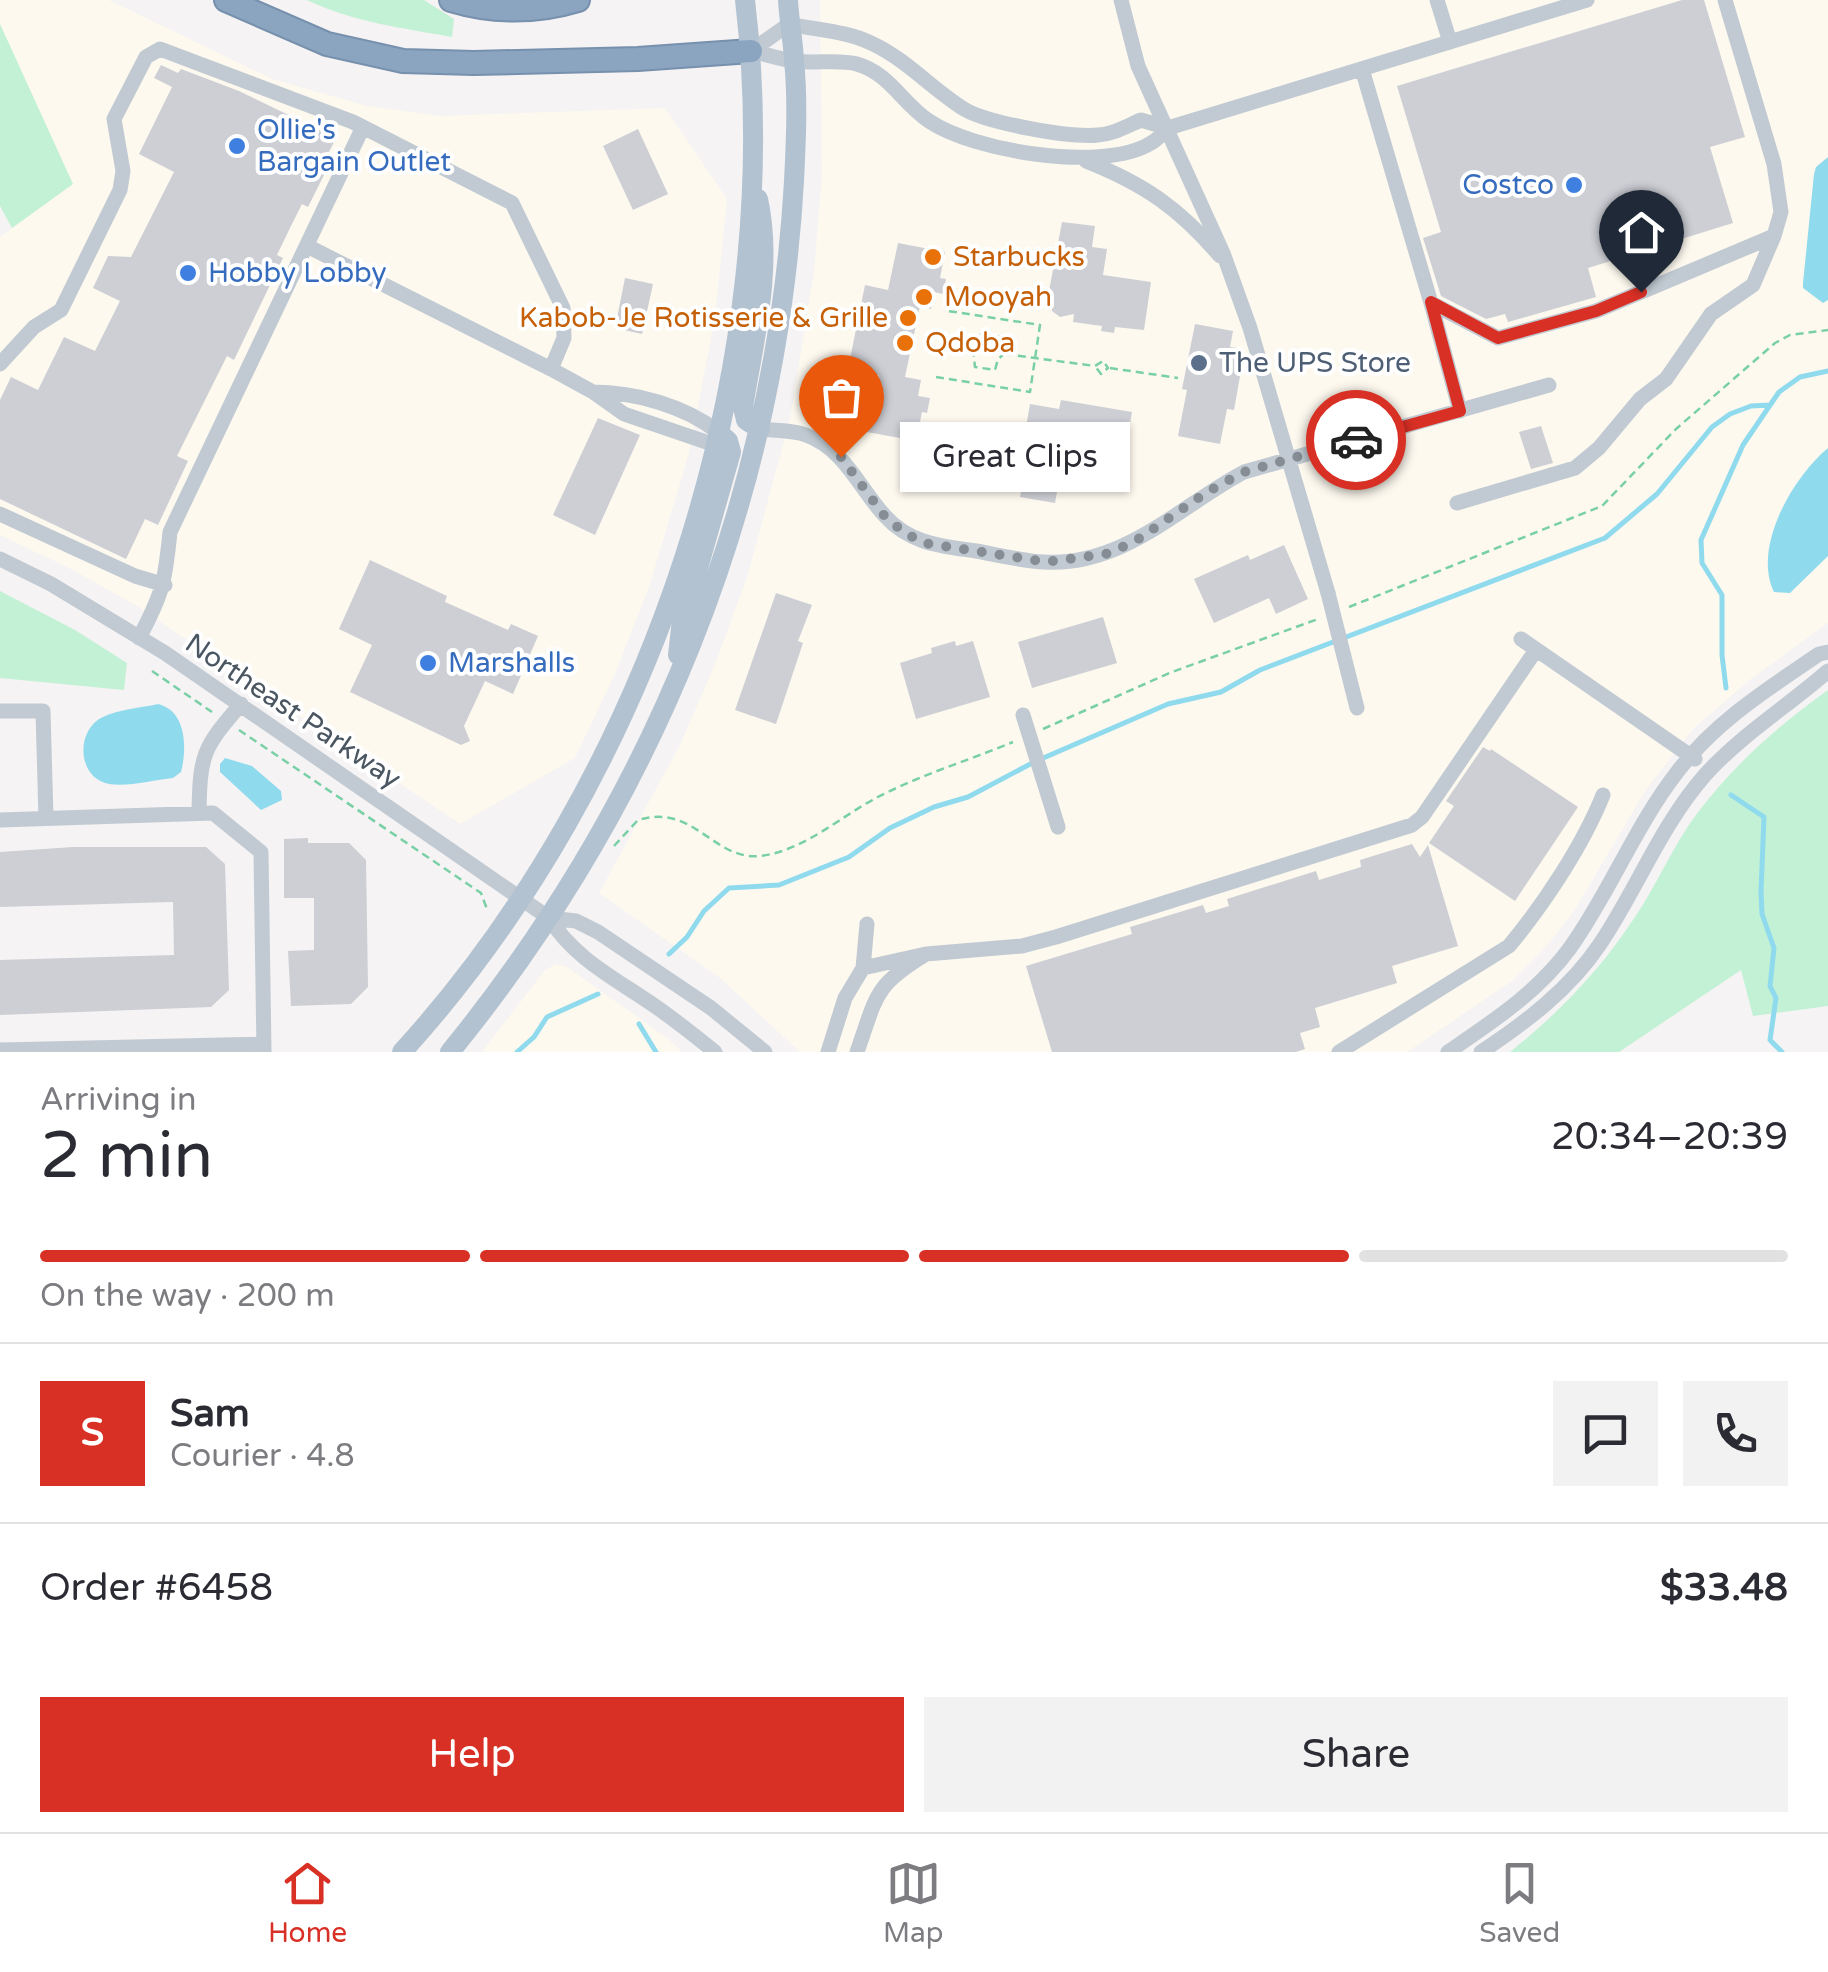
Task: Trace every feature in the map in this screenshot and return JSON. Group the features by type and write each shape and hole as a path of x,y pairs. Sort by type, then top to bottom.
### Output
{"highway":[{"path":"226,0 327,44 404,60 474,63 638,59 752,50"},
{"path":"451,0 473,7 523,10 551,8 578,0"}],"main road":[{"path":"402,1052 521,898 570,818 614,736 686,550 716,438 737,333 753,178 752,50 746,0"},
{"path":"450,1052 516,968 616,808 697,628 747,485 778,340 788,254 794,179 794,61 788,0"},
{"path":"753,178 764,226 761,294 743,407 746,420 760,429"},
{"path":"676,676 681,628 731,452 728,440 716,438"}],"street":[{"path":"1121,0 1138,66 1228,264 1328,593 1357,708"},
{"path":"1438,0 1450,42"},
{"path":"752,50 794,61 856,64 879,74 925,119 970,141 1078,158 1134,150 1151,144 1168,128 1587,0"},
{"path":"1457,503 1575,468 1599,448 1640,399 1666,379 1711,314 1753,285 1782,212 1774,164 1726,0"},
{"path":"752,50 789,24 867,40 895,55 947,97 981,118 1079,135 1100,136 1141,120 1168,128"},
{"path":"0,364 34,327 61,310 120,190 123,171 114,119 151,52 160,49 363,127 512,203 564,308 564,338 551,369"},
{"path":"1362,68 1460,411"},
{"path":"139,638 165,584 170,532 363,127"},
{"path":"1078,158 1152,192 1197,229 1228,264"},
{"path":"1431,302 1498,338 1596,311 1774,236"},
{"path":"307,246 593,392 622,392 700,418 716,438"},
{"path":"760,429 804,434 822,443 841,457 886,518 923,543 1046,562 1106,554 1134,542 1244,472 1549,385"},
{"path":"0,514 135,576 165,584"},
{"name":"Northeast Parkway","path":"0,559 51,584 241,704 549,918 564,942 582,957 715,1052"},
{"path":"1521,639 1711,770"},
{"path":"863,968 926,954 1022,946 1412,825 1422,818 1536,650"},
{"path":"1448,1052 1503,1014 1547,975 1570,948 1636,832 1690,756 1746,704 1819,654 1828,652"},
{"path":"1481,1052 1544,1006 1599,946 1682,804 1711,770 1828,671"},
{"path":"199,812 200,764 214,736 241,704"},
{"path":"0,711 43,711 46,818"},
{"path":"1023,715 1058,828"},
{"path":"1339,1052 1509,946 1584,833 1603,795"},
{"path":"0,820 199,812 212,814 261,852 264,1048 0,1050"},
{"name":"Northeast Parkway","path":"549,918 576,921 598,932 711,1008 765,1052"},
{"path":"828,1052 845,998 863,968 867,924"},
{"path":"857,1052 879,991 897,972 926,954"},
{"path":"816,1052 836,1026"}],"path":[{"path":"936,377 1030,392 1040,325 948,311"},
{"path":"1348,608 1602,506 1676,428 1774,343 1790,335 1828,330"},
{"path":"1004,354 1000,348 1002,337 981,334 974,349 975,367 995,370 1004,354 1095,366 1103,360 1108,368"},
{"path":"947,345 974,349"},
{"path":"1095,366 1101,374 1108,368 1178,378"},
{"path":"1029,735 1172,672 1317,619"},
{"path":"152,671 209,710"},
{"path":"238,730 481,894 488,913"},
{"path":"608,849 638,820 670,816 704,832 734,853 764,856 829,828 902,786 1012,742"}],"shaded area":[{"path":"0,0 109,0 272,79 367,106 440,116 665,108 727,199 715,317 689,453 649,587 615,674 575,758 460,824 137,606 0,535 0,237 73,184 0,24"},
{"path":"820,0 1828,0 1828,623 1752,678 1694,728 1647,788 1574,911 1545,948 1512,981 1407,1052 800,1052 720,978 599,893 679,747 716,662 748,574 790,419 814,272 822,174"},
{"path":"556,964 567,967 682,1052 482,1052 545,970"}],"green space":[{"path":"307,0 424,0 454,19 452,37 360,19"},
{"path":"0,24 73,184 12,228 0,206"},
{"path":"0,591 75,630 127,663 124,690 0,678"},
{"path":"1828,690 1828,1006 1753,1016 1741,970 1619,1052 1510,1052 1562,1006 1608,955 1713,793 1759,746"}],"water":[{"path":"1828,157 1828,300 1823,303 1803,288 1803,283 1814,174"},
{"path":"1828,448 1828,556 1790,593 1774,592 1768,555 1772,534 1790,494"},
{"path":"158,704 175,714 180,723 184,742 181,772 173,778 133,784 98,780 86,764 84,753 84,742 94,723 116,712"},
{"path":"225,758 252,766 281,791 282,800 261,810 220,772"}],"building":[{"name":"Costco","path":"1682,0 1704,0 1745,137 1710,147 1733,223 1588,268 1596,297 1508,322 1505,314 1486,319 1441,296 1423,238 1441,232 1397,86"},
{"path":"161,65 239,91 336,138 324,162 329,165 308,207 302,204 290,228 277,255 283,258 234,360 227,356 177,456 188,461 158,525 145,519 126,559 0,499 0,400 11,377 38,390 64,337 95,351 120,301 93,288 108,256 131,257 174,172 139,154 172,87 154,78"},
{"path":"638,129 668,194 633,210 603,146"},
{"path":"1062,222 1095,226 1092,247 1107,249 1103,275 1151,282 1144,330 1115,327 1114,333 1101,331 1102,326 1073,322 1074,314 1060,317 1052,311 1049,291"},
{"path":"898,243 945,252 940,278 946,279 943,294 934,292 931,309 920,306 905,377 921,380 918,396 930,398 927,413 922,412 916,441 867,432 879,375 848,369 865,285 888,290"},
{"path":"625,278 653,284 642,334 615,328"},
{"path":"1195,324 1233,331 1230,347 1237,348 1234,363 1242,365 1234,410 1227,409 1220,444 1178,436 1187,390 1182,389"},
{"path":"1061,400 1132,412 1123,464 1077,456 1073,483 1059,481 1055,503 1020,497 1025,469 1019,468 1030,404 1059,409"},
{"path":"598,418 640,435 595,535 553,515"},
{"path":"1541,426 1553,463 1531,469 1519,432"},
{"path":"1284,545 1308,599 1276,614 1269,598 1214,623 1194,579 1248,555 1250,560"},
{"name":"Marshalls","path":"370,560 447,596 445,602 508,630 511,624 538,636 513,694 485,681 464,726 470,741 461,745 350,692 372,645 339,629"},
{"path":"776,593 812,605 776,724 735,710"},
{"path":"1103,617 1117,663 1032,688 1018,642"},
{"path":"955,641 956,646 973,641 990,697 916,719 900,663"},
{"path":"1483,747 1578,807 1515,901 1429,843 1454,806 1446,801"},
{"path":"308,838 308,843 349,843 366,860 368,987 351,1004 291,1006 288,951 314,950 314,898 284,898 284,839"},
{"path":"1412,844 1420,857 1428,845 1458,946 1392,966 1397,983 1315,1008 1320,1027 1300,1033 1305,1049 1052,1052 1026,966 1132,934 1130,927 1203,905 1206,913 1229,906 1227,899 1316,871 1319,880 1361,867 1360,860"},
{"path":"73,847 206,847 225,864 229,990 211,1007 0,1015 0,960 174,955 173,902 0,907 0,852"}],"waterway":[{"path":"1726,688 1722,595 1702,563 1701,540 1743,445 1779,392 1800,377 1828,371"},
{"path":"669,954 687,937 704,911 729,888 779,885 849,857 890,828 934,807 968,797 1034,762 1168,704 1221,692 1260,670 1605,538 1657,494 1712,427 1751,406 1770,405"},
{"path":"1731,795 1764,817 1762,914 1774,948 1770,986 1776,998 1770,1040 1782,1052"},
{"path":"517,1052 534,1037 547,1017 598,994"},
{"path":"639,1024 656,1052"}],"way so far":[{"path":"841,457 886,518 923,543 1046,562 1106,554 1134,542 1244,472 1356,440"}],"place":[{"name":"Ollie's Bargain Outlet","path":"237,146"},
{"name":"Costco","path":"1574,185"},
{"name":"Starbucks","path":"933,257"},
{"name":"Hobby Lobby","path":"188,273"},
{"name":"Mooyah","path":"924,297"},
{"name":"Kabob-Je Rotisserie & Grille","path":"908,318"},
{"name":"Qdoba","path":"905,343"},
{"name":"The UPS Store","path":"1199,363"},
{"name":"Great Clips","path":"841,457"},
{"name":"Marshalls","path":"428,663"}],"route":[{"path":"1356,440 1460,411 1431,302 1498,338 1596,311 1641,292"}]}
